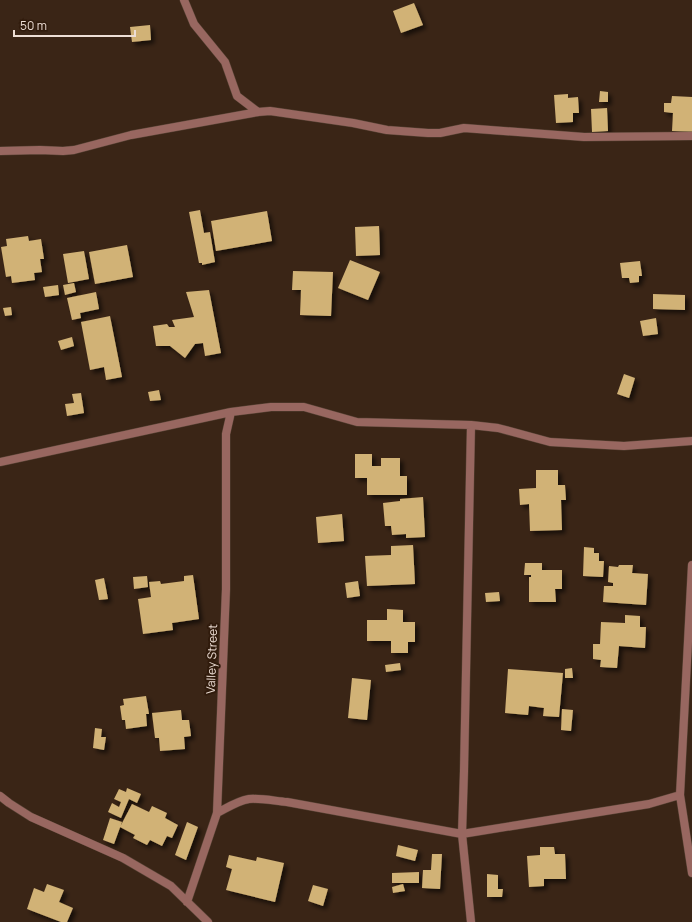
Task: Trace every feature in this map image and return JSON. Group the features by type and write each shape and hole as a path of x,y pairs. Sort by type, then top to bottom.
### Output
{"street":[{"path":"184,0 194,24 226,62 237,96 258,112"},
{"path":"0,151 74,150 131,135 258,112 282,112 387,130 434,134 464,128 541,132 584,137 692,136"},
{"path":"0,462 231,412 271,407 304,407 357,422 471,425 498,428 550,442 624,446 692,441"},
{"name":"Valley Street","path":"187,902 217,813 226,588 226,434 231,412"},
{"path":"471,425 462,834 471,922"},
{"path":"692,565 680,796 692,873"},
{"path":"0,796 31,817 123,858 171,886 208,922"},
{"path":"217,813 234,804 249,799 266,800 288,802 462,834 649,804 680,796"}],"building":[{"path":"414,3 423,25 401,33 393,11"},
{"path":"150,25 151,40 132,42 130,27"},
{"path":"600,91 608,92 608,102 599,102"},
{"path":"568,94 568,98 578,97 579,113 573,113 573,122 556,123 554,95"},
{"path":"672,96 692,97 692,132 672,131 673,113 664,112 664,103 671,103"},
{"path":"607,108 608,131 592,132 591,109"},
{"path":"200,210 204,233 210,232 215,262 202,265 202,263 199,263 189,212"},
{"path":"267,211 272,241 216,251 211,221"},
{"path":"379,226 380,255 356,256 355,227"},
{"path":"28,236 29,241 41,239 44,259 40,259 42,272 34,273 35,280 12,283 11,276 6,277 1,247 7,246 6,239"},
{"path":"127,245 133,277 95,284 89,252"},
{"path":"84,251 89,279 68,283 63,254"},
{"path":"350,260 380,272 368,300 338,288"},
{"path":"640,261 642,276 639,276 639,282 630,283 629,278 622,278 620,263"},
{"path":"293,271 333,272 331,316 300,315 301,290 292,290"},
{"path":"74,283 76,292 65,295 63,285"},
{"path":"58,285 59,295 45,297 43,287"},
{"path":"209,290 221,353 205,356 203,343 195,344 185,358 170,346 156,346 153,326 167,324 169,327 175,327 172,320 194,317 186,292"},
{"path":"96,292 99,309 80,313 81,318 72,320 67,298"},
{"path":"653,294 685,295 685,310 653,309"},
{"path":"11,307 12,315 5,316 3,308"},
{"path":"110,316 122,377 106,380 104,367 90,370 81,322"},
{"path":"656,318 658,334 643,336 640,321"},
{"path":"72,337 74,346 61,350 58,341"},
{"path":"624,374 635,378 629,398 617,394"},
{"path":"159,390 161,400 150,401 148,392"},
{"path":"81,393 84,413 67,416 65,404 74,403 72,394"},
{"path":"355,454 372,454 372,466 381,466 381,458 400,458 400,476 407,476 407,495 367,495 367,478 355,478"},
{"path":"536,470 558,470 558,485 565,485 566,500 561,500 562,530 530,531 529,504 520,505 519,489 536,488"},
{"path":"423,497 425,537 406,538 406,534 392,535 391,526 385,526 383,503 400,501 400,499"},
{"path":"342,514 344,541 318,543 316,517"},
{"path":"413,545 415,584 367,586 365,556 391,555 391,546"},
{"path":"584,547 594,548 594,553 599,553 599,561 604,561 603,577 583,576"},
{"path":"525,563 542,563 542,570 562,570 562,589 555,589 556,602 529,602 529,577 531,577 531,575 524,575"},
{"path":"619,565 633,565 632,573 648,574 646,605 603,602 604,586 613,586 613,583 608,582 609,566 618,567"},
{"path":"193,575 199,619 172,623 173,630 143,634 138,599 151,597 149,582 160,581 161,584 184,581 184,576"},
{"path":"147,576 148,587 134,589 133,577"},
{"path":"104,578 108,599 99,600 95,580"},
{"path":"358,581 360,596 347,598 345,583"},
{"path":"499,592 500,601 486,602 485,593"},
{"path":"387,609 403,610 403,622 415,622 415,642 408,642 408,653 391,653 391,641 367,641 367,620 387,620"},
{"path":"625,615 640,616 640,627 646,627 645,648 619,646 617,668 600,667 601,660 593,659 593,644 600,644 601,622 625,623"},
{"path":"400,663 401,670 386,672 385,665"},
{"path":"572,668 573,678 565,678 565,669"},
{"path":"508,669 563,673 559,717 543,716 544,708 529,706 528,715 505,713"},
{"path":"352,678 371,680 367,720 348,718"},
{"path":"146,696 149,714 146,714 147,726 126,729 125,720 122,720 120,706 124,705 123,699"},
{"path":"562,709 573,710 571,731 561,730"},
{"path":"181,710 182,720 189,720 191,736 184,737 185,749 160,751 159,738 155,738 152,713"},
{"path":"95,728 102,729 101,737 106,737 104,750 93,748"},
{"path":"127,788 141,794 137,803 129,799 121,818 108,812 112,803 119,807 121,802 114,799 119,789 126,792"},
{"path":"132,804 149,812 152,806 167,813 165,818 178,825 172,838 167,836 162,846 150,840 147,845 133,838 135,835 120,827"},
{"path":"110,818 122,822 114,844 103,840"},
{"path":"187,822 198,827 186,860 175,855"},
{"path":"398,845 418,850 415,861 396,856"},
{"path":"540,847 554,847 555,854 565,854 566,879 544,879 544,886 529,887 527,856 540,855"},
{"path":"432,854 442,854 440,889 422,888 423,870 431,870"},
{"path":"229,855 256,861 257,857 284,863 275,902 226,890 232,869 226,867"},
{"path":"419,872 419,883 392,883 392,873"},
{"path":"487,874 498,875 498,889 503,889 502,897 487,897"},
{"path":"47,884 64,890 59,902 73,908 67,922 61,922 27,909 34,888 44,892"},
{"path":"403,884 405,891 393,893 392,887"},
{"path":"313,885 328,889 323,906 308,901"}]}
